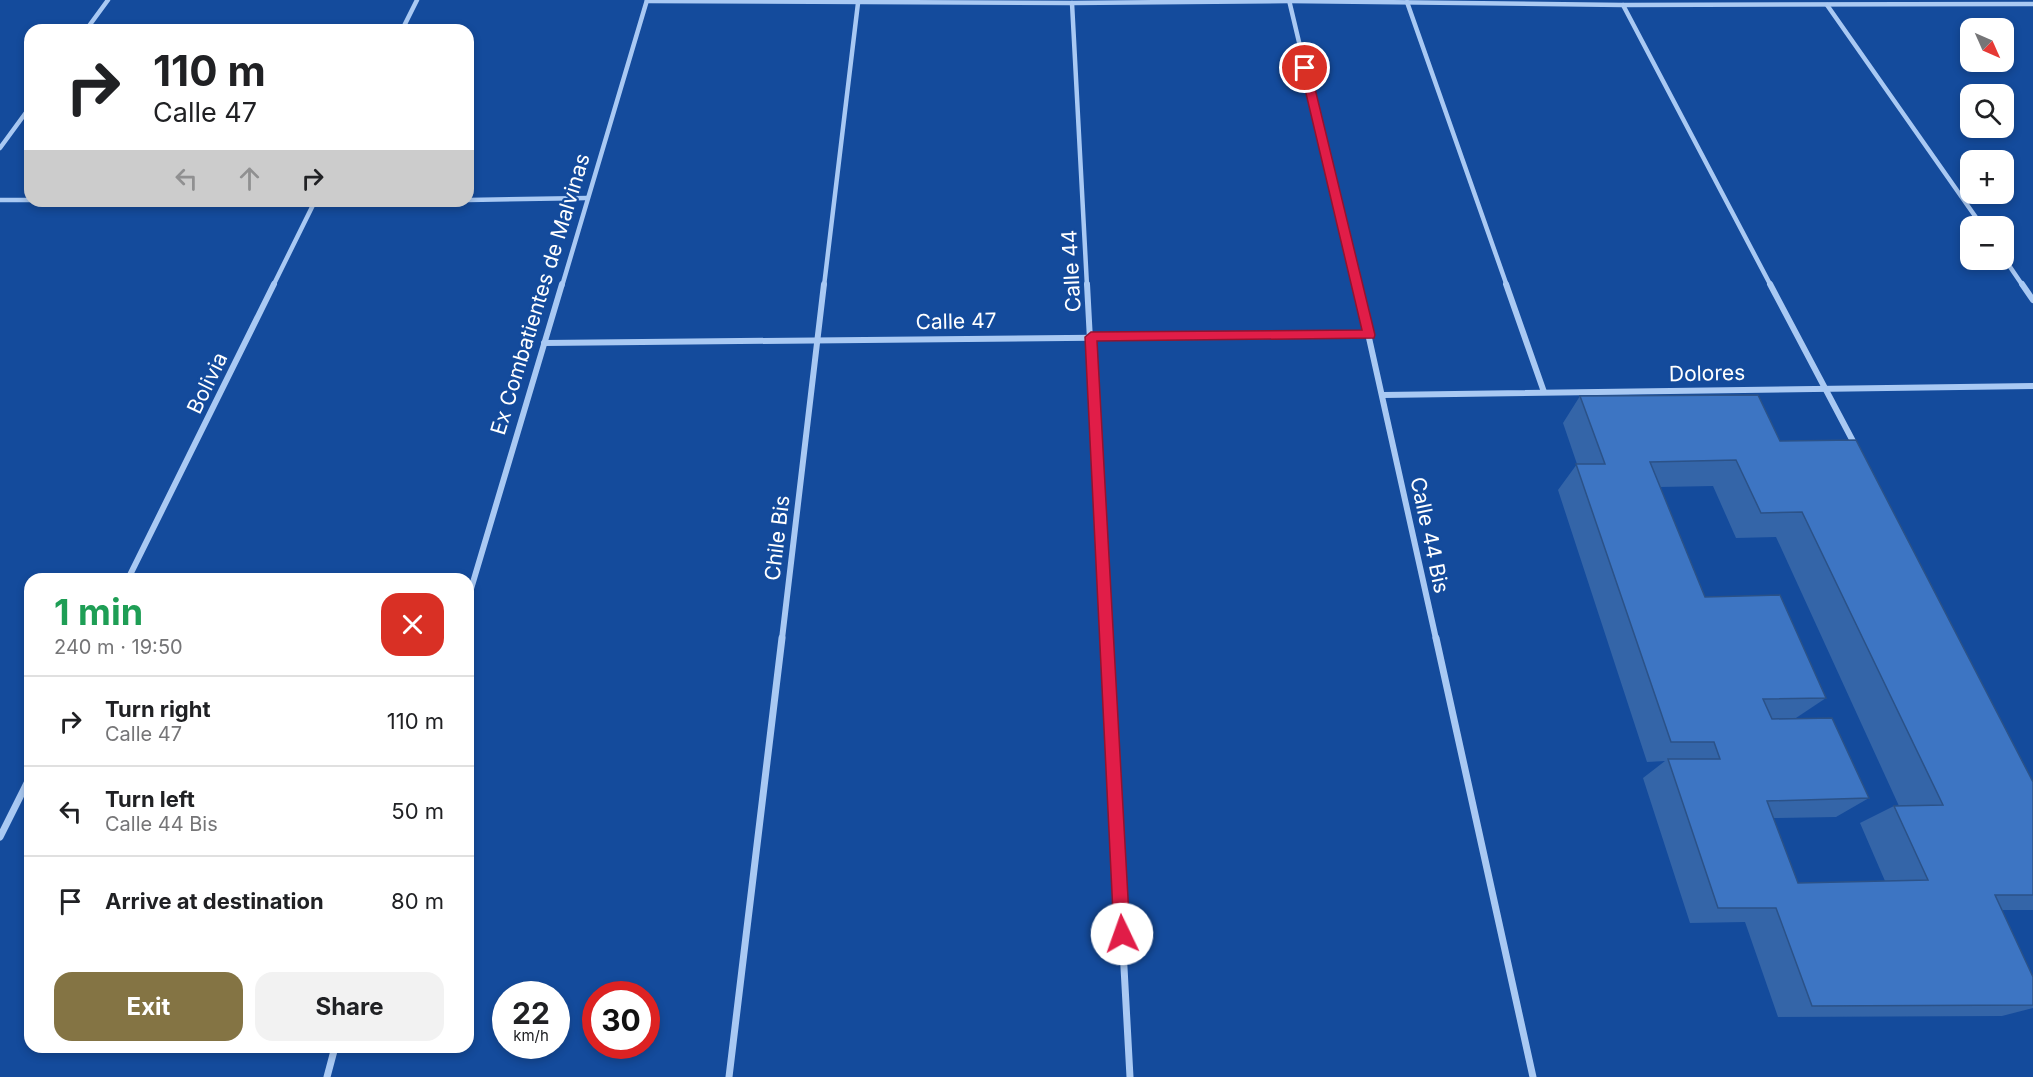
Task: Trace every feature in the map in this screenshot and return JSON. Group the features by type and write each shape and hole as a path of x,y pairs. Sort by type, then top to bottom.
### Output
{"street":[{"path":"90,24 108,0"},
{"path":"405,24 417,0"},
{"path":"647,0 858,3 1289,0 1623,5 2031,4 2033,9"},
{"name":"Ex Combatientes de Malvinas","path":"474,579 647,0"},
{"name":"Calle 44 Bis","path":"1289,0 1383,395 1533,1077"},
{"path":"1407,2 1544,392"},
{"name":"Chile Bis","path":"729,1077 858,3"},
{"name":"Calle 44","path":"1072,3 1130,1077"},
{"path":"1623,5 1857,450"},
{"path":"1827,5 1975,216"},
{"path":"0,148 24,115"},
{"path":"474,200 586,198"},
{"path":"0,200 24,201"},
{"name":"Bolivia","path":"131,573 313,207"},
{"path":"2012,270 2033,300"},
{"name":"Calle 47","path":"544,343 1369,335"},
{"name":"Dolores","path":"1383,395 2033,386"},
{"path":"0,837 24,789"},
{"path":"327,1077 333,1053"}],"building":[{"path":"1758,395 1780,441 1856,440 2033,782 2033,895 1995,895 2033,977 2033,1005 1812,1006 1776,908 1718,908 1668,759 1720,759 1714,742 1671,742 1576,464 1605,464 1580,396","holes":["1736,460 1761,513 1802,512 1943,805 1894,806 1928,880 1798,883 1767,801 1869,798 1832,718 1772,719 1763,699 1826,698 1780,595 1705,597 1650,462"]}],"route":[{"path":"1122,934 1091,337 1369,335 1305,68"}]}
